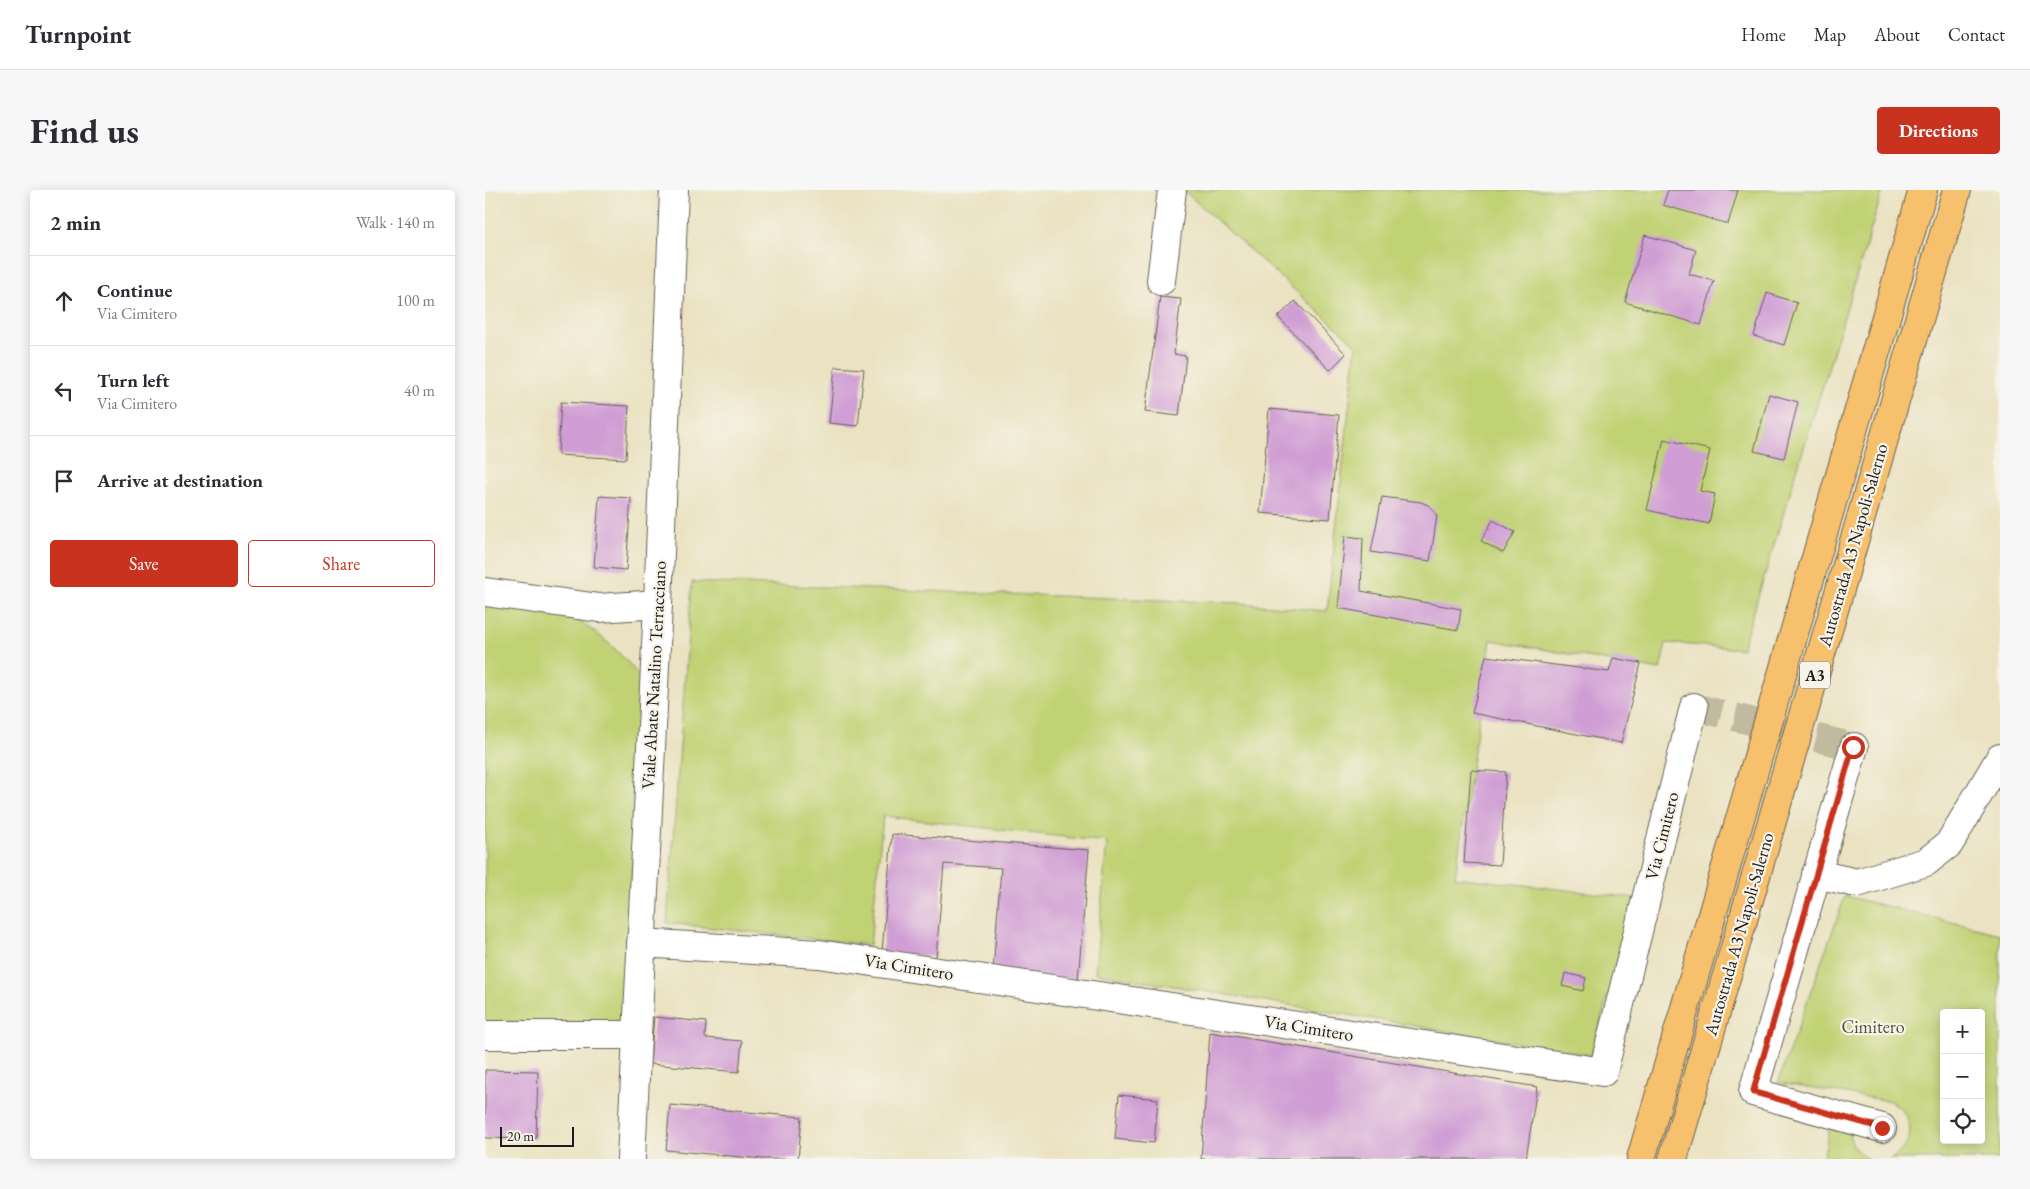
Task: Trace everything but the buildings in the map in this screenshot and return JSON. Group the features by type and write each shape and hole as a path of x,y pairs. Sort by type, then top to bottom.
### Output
{"highway":[{"name":"Autostrada A3 Napoli-Salerno","path":"1641,1159 1923,190"},
{"name":"Autostrada A3 Napoli-Salerno","path":"1673,1159 1957,190"}],"street":[{"name":"Viale Abate Natalino Terracciano","path":"631,1159 658,604 674,190"},
{"path":"1161,281 1172,190"},
{"path":"485,592 599,608 658,604"},
{"name":"Via Cimitero","path":"641,943 819,954 1603,1072 1694,707"},
{"path":"1853,747 1753,1092 1882,1128"},
{"path":"1817,874 1857,883 1926,862 1949,844 2000,758"},
{"path":"485,1035 637,1036"}],"green space":[{"path":"1183,190 1883,190 1742,649 1666,643 1660,670 1491,640 1455,877 1636,898 1591,1055 1095,973 1107,842 883,816 870,945 667,923 692,582 1239,603 1327,611 1356,345"},
{"path":"485,602 541,608 558,612 582,623 616,651 643,682 623,1023 485,1022"},
{"name":"Cimitero","path":"1845,896 2000,934 2000,1159 1890,1159 1905,1146 1910,1130 1905,1114 1890,1101 1778,1083"},
{"path":"1829,1129 1849,1133 1855,1148 1868,1159 1823,1159"}],"tunnel":[{"path":"1694,707 1854,747"}],"route":[{"path":"1853,747 1753,1092 1882,1128"}]}
